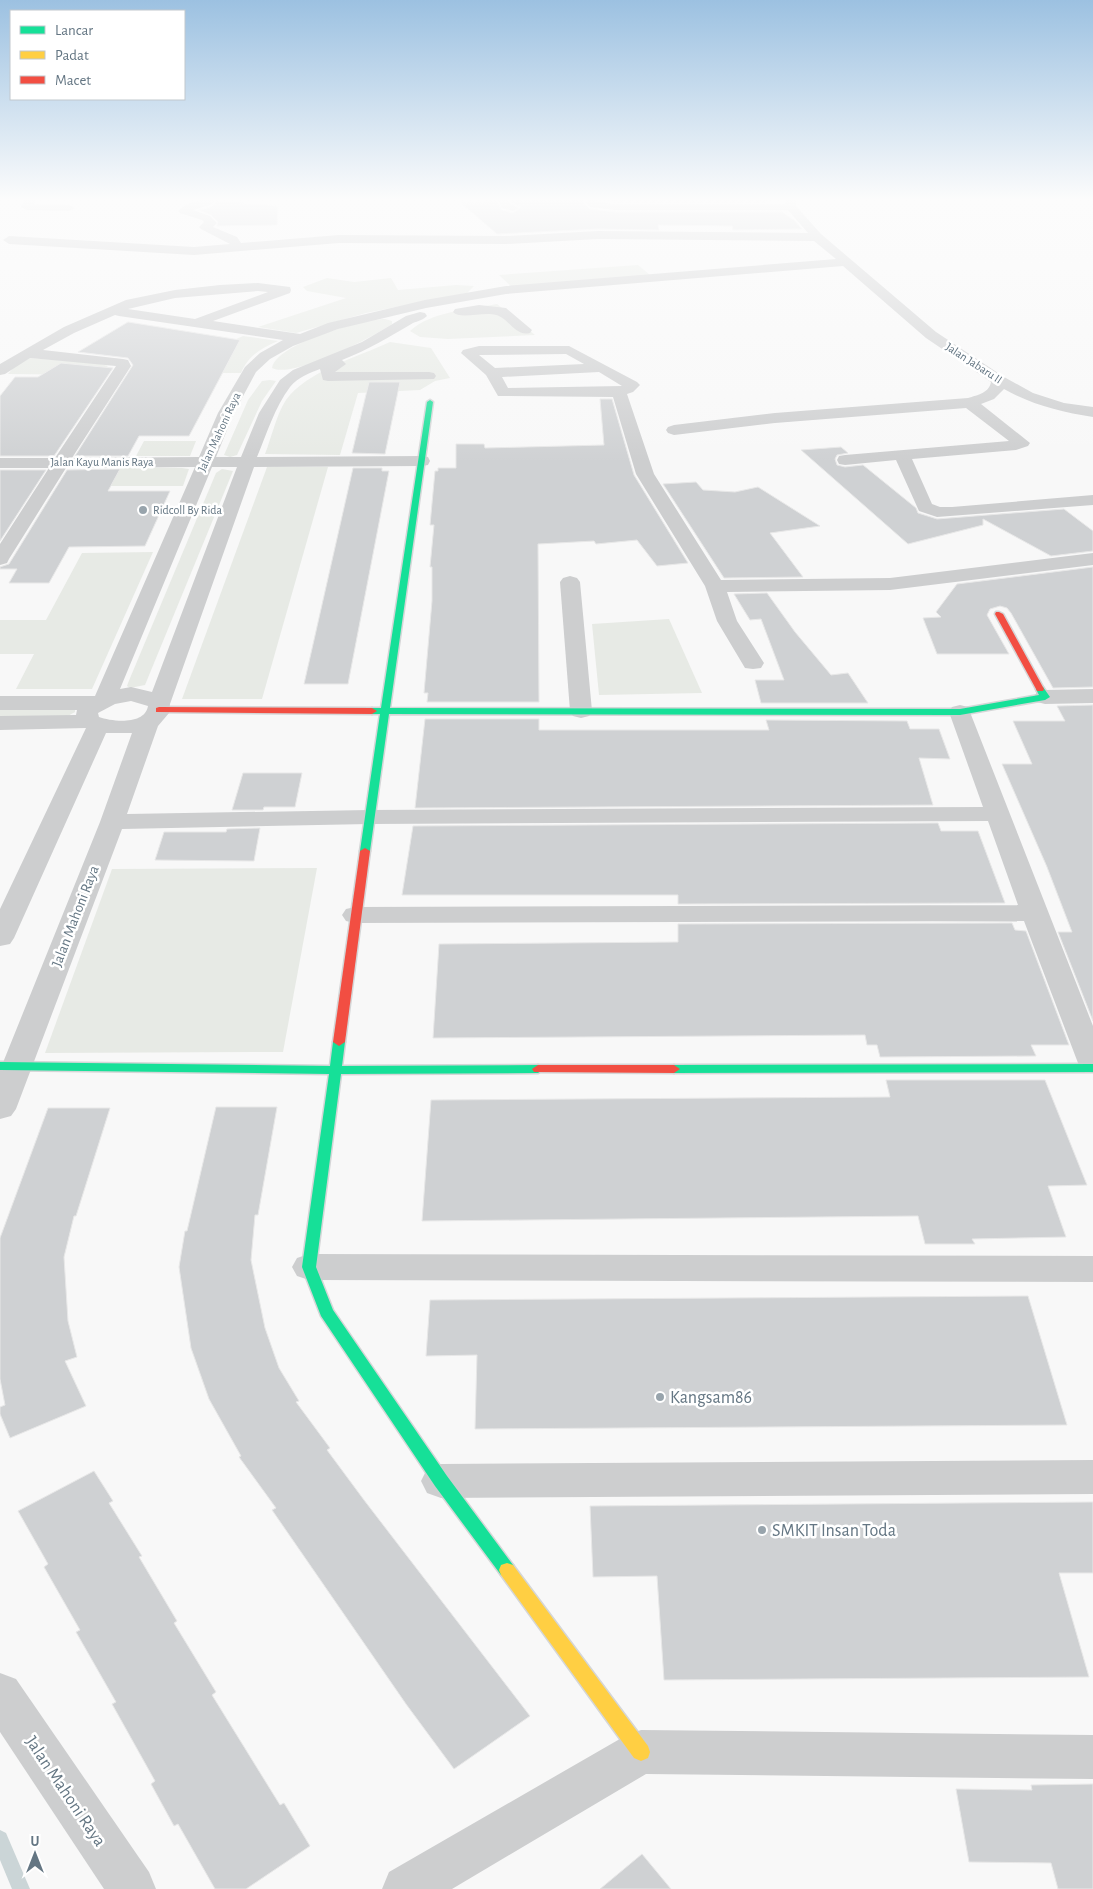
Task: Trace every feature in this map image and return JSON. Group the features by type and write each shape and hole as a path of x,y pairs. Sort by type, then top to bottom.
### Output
{"street":[{"name":"Jalan Mahoni Raya","path":"0,938 226,412 250,370 270,352 333,326 425,304 506,290 555,286"},
{"name":"Jalan Mahoni Raya","path":"0,1109 7,1066 112,822 155,712 247,462 267,413 285,383 298,373 390,338 412,319 461,306 541,294 646,286"},
{"name":"Jalan Jabaru II","path":"874,286 931,335 999,380 1040,400 1060,407 1093,412"},
{"path":"0,371 28,352 69,330 144,300 191,291 258,287 285,290 196,323"},
{"path":"429,376 328,377 327,370 390,338 413,329 416,322 436,317 479,309 501,311 525,330"},
{"path":"115,311 300,338"},
{"path":"389,314 412,319"},
{"path":"479,350 569,350 632,385 628,390 619,392 503,393 492,373 468,353 479,350"},
{"path":"0,559 124,366 123,363 117,362 28,352"},
{"path":"492,373 600,368"},
{"path":"250,370 298,373"},
{"path":"674,430 775,418 969,403 995,393 999,387 999,380"},
{"path":"619,392 645,474 715,586 727,621 753,663"},
{"path":"430,402 355,915 309,1267 326,1312 441,1481 641,1752"},
{"path":"845,460 1022,443 969,403"},
{"path":"962,421 990,418"},
{"path":"904,459 925,507 937,512 1093,500"},
{"name":"Jalan Kayu Manis Raya","path":"0,462 422,461"},
{"path":"715,586 890,584 1093,559"},
{"path":"570,582 581,711"},
{"path":"999,614 1045,697"},
{"path":"0,722 97,712 130,694 153,699 155,712"},
{"path":"0,703 97,712 123,728 155,712 960,712 1045,697 1093,696"},
{"path":"960,712 1034,913 1093,1063"},
{"path":"112,822 369,817 997,814"},
{"path":"355,915 1034,913"},
{"path":"7,1066 334,1070 1093,1068"},
{"path":"309,1267 1093,1269"},
{"path":"441,1481 1093,1477"},
{"name":"Jalan Mahoni Raya","path":"0,1694 132,1889"},
{"path":"406,1889 641,1752 1093,1757"}],"shaded area":[{"path":"396,286 398,290 443,286 474,286 467,293 366,313 296,333 258,327 346,298 307,291 303,287"},
{"path":"511,286 532,286 513,288"},
{"path":"497,304 535,335 448,339 420,337 410,331 419,324 440,315"},
{"path":"385,319 392,321 392,324 333,355 297,368 282,370 272,368 277,359 288,350 321,334 358,323"},
{"path":"243,336 278,341 256,353 247,362 241,373 135,373 209,351"},
{"path":"390,342 431,348 450,378 435,381 420,390 358,393 340,455 265,454 283,405 295,390 320,373"},
{"path":"29,358 98,363 108,366 99,375 8,374 16,365"},
{"path":"262,381 276,381 262,401 237,455 230,457 224,455 248,400"},
{"path":"144,441 196,441 190,456 136,456"},
{"path":"121,467 189,469 183,486 110,486"},
{"path":"267,467 328,467 262,699 182,699"},
{"path":"222,469 233,471 145,685 130,688 127,686 128,683 216,473"},
{"path":"153,552 92,689 16,689 34,654 0,654 0,620 46,620 82,553"},
{"path":"669,619 702,693 599,695 592,624"},
{"path":"0,707 75,709 75,712 66,717 0,717"},
{"path":"317,868 283,1052 45,1053 112,869"}],"building":[{"path":"128,322 240,340 189,436 139,436 128,456 75,456 133,365 128,358 78,352"},
{"path":"61,363 113,368 54,456 0,456 0,396 15,377 38,377"},
{"path":"369,382 400,382 385,454 352,453"},
{"path":"600,399 612,399 634,475 688,563 657,566 637,540 596,544 594,541 538,544 539,702 427,702 428,693 424,693 432,601 432,567 430,567 434,525 430,525 435,471 438,471 438,468 456,468 456,444 484,444 485,448 604,445"},
{"path":"841,447 848,453 837,455 835,459 837,465 845,467 863,465 916,508 918,513 937,519 1064,509 1093,531 1093,551 1051,556 983,519 983,525 908,544 801,450"},
{"path":"353,468 382,468 382,471 389,471 348,684 304,684"},
{"path":"120,469 108,491 170,491 145,546 69,547 49,583 9,583 17,569 0,569 0,567 9,564 67,470"},
{"path":"0,470 46,470 0,541"},
{"path":"696,482 703,490 735,492 758,487 820,526 770,533 803,577 724,578 663,484"},
{"path":"1093,567 1093,687 1053,688 1011,613 1007,608 1000,606 990,609 987,615 1009,654 937,654 923,618 941,617 936,612 957,584"},
{"path":"767,593 795,632 831,675 848,673 868,703 761,703 755,680 784,680 761,619 750,620 734,594"},
{"path":"1093,705 1093,1021 1058,932 1072,932 1047,867 1002,764 1032,764 1013,721 1065,721 1057,706"},
{"path":"425,719 539,719 539,730 769,730 766,720 907,721 910,729 939,729 950,759 919,758 933,805 415,808"},
{"path":"243,773 302,773 295,807 232,810"},
{"path":"938,823 941,831 978,831 1005,903 678,904 678,895 402,895 413,826"},
{"path":"260,828 254,861 155,860 164,832 226,832 227,829"},
{"path":"1012,923 1015,930 1026,931 1069,1045 1031,1045 1036,1056 880,1057 877,1045 867,1045 865,1035 433,1038 439,944 678,942 678,924"},
{"path":"886,1080 1045,1080 1087,1185 1048,1186 1066,1237 972,1239 975,1244 925,1244 918,1216 422,1221 431,1100 890,1097"},
{"path":"216,1107 277,1107 258,1215 255,1215 251,1260 265,1328 279,1368 299,1401 296,1402 330,1448 327,1450 364,1500 530,1716 454,1769 406,1704 272,1510 276,1508 239,1457 241,1456 209,1399 191,1348 179,1267 185,1231 187,1231"},
{"path":"48,1108 110,1108 76,1216 74,1216 64,1257 68,1321 77,1357 65,1361 86,1406 10,1438 0,1414 0,1407 5,1405 0,1379 0,1238"},
{"path":"1028,1296 1067,1425 475,1429 477,1355 426,1356 430,1300"},
{"path":"94,1471 113,1501 109,1503 142,1556 139,1557 177,1621 174,1623 216,1692 212,1695 280,1805 284,1803 310,1846 246,1889 215,1889 178,1824 174,1826 151,1784 155,1781 112,1704 116,1702 76,1632 80,1630 44,1567 48,1564 18,1511"},
{"path":"1093,1502 1093,1573 1059,1573 1089,1677 664,1680 657,1576 593,1577 590,1506"},
{"path":"1093,1784 1093,1889 1058,1889 1051,1863 969,1862 956,1789 1032,1790 1031,1785"},
{"path":"642,1854 671,1889 600,1889"}],"waterway":[{"path":"0,1839 21,1889"}],"traffic: fast":[{"path":"365,851 430,402"},
{"path":"372,711 960,712 1045,697 1040,689"},
{"path":"339,1042 309,1267 326,1312 441,1481 507,1570"},
{"path":"0,1066 334,1070 538,1069"},
{"path":"674,1069 1093,1068"}],"traffic: slow":[{"path":"507,1570 641,1752"}],"traffic: jam":[{"path":"999,614 1040,689"},
{"path":"159,710 372,711"},
{"path":"339,1042 365,851"},
{"path":"538,1069 674,1069"}],"place":[{"name":"Ridcoll By Rida","path":"143,510"},
{"name":"Kangsam86","path":"660,1397"},
{"name":"SMKIT Insan Toda","path":"762,1530"}]}
